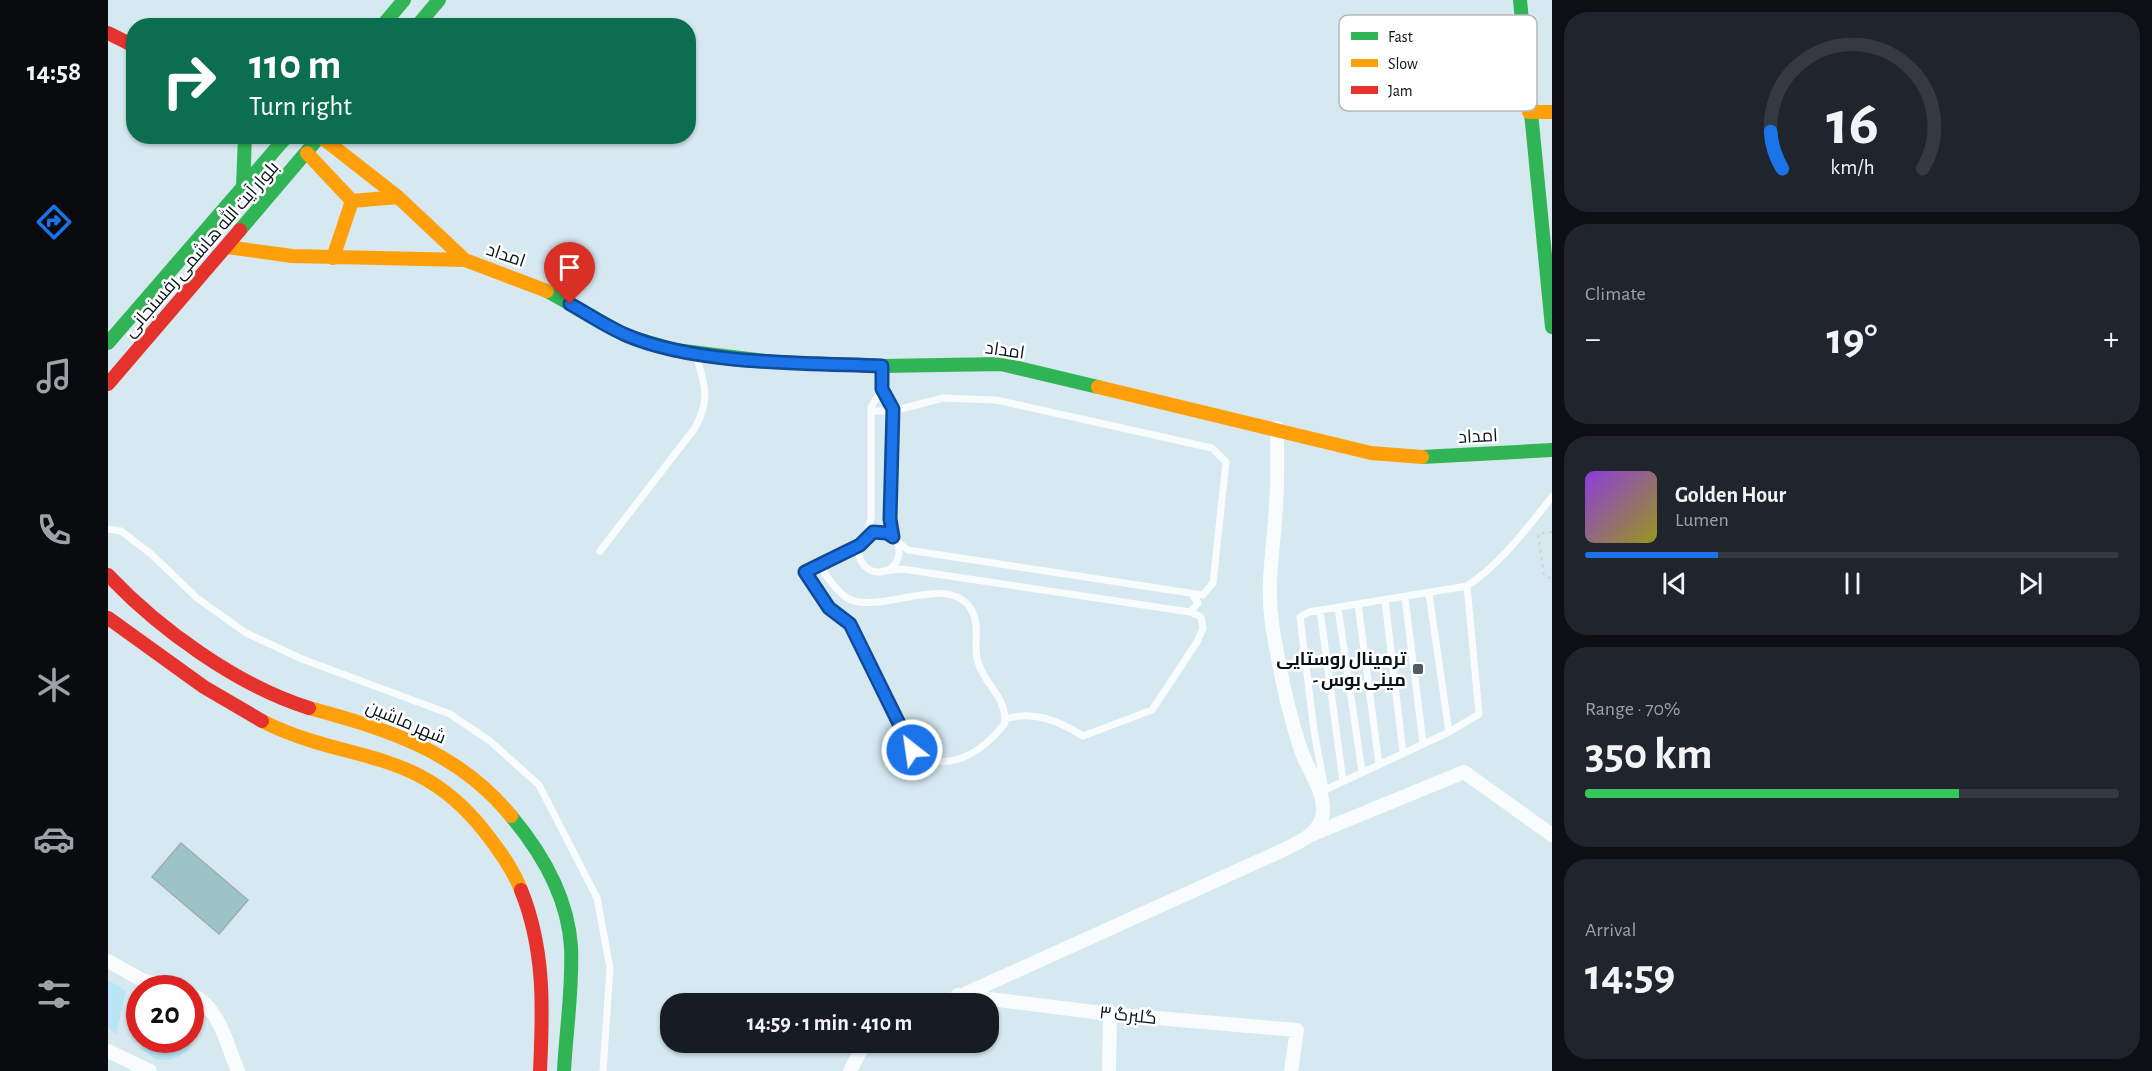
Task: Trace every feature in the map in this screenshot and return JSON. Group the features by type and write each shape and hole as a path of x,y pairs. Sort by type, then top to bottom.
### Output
{"main road":[{"path":"389,18 404,0"},
{"path":"424,18 439,0"},
{"path":"1520,0 1521,15"},
{"path":"108,33 126,42"},
{"path":"1552,112 1529,112 1552,327"},
{"path":"243,187 245,144"},
{"name":"بلوار آیت الله هاشمی رفسنجانی","path":"108,343 281,144"},
{"path":"296,144 352,201"},
{"name":"بلوار آیت الله هاشمی رفسنجانی","path":"108,384 314,144"},
{"path":"330,144 398,197 465,260"},
{"path":"352,201 398,197"},
{"path":"333,258 352,201"},
{"path":"227,247 333,258 465,260"},
{"name":"امداد","path":"465,260 537,285 627,336 675,350 775,362 882,366 1001,364 1381,454 1420,457 1552,450"},
{"name":"شهر ماشین","path":"108,575 119,589 173,631 262,688 292,702 374,725 443,756 473,778 521,826 554,880 569,927 571,947 564,1071"},
{"path":"108,618 175,668 236,707 293,734 381,759 419,773 448,793 473,817 500,848 519,880 531,910 539,940 543,985 540,1071"}],"street":[{"path":"1277,429 1276,506 1268,580 1280,665 1302,752 1321,798 1323,814 1311,835"},
{"path":"962,993 1311,835 1464,772 1552,835"},
{"path":"108,961 133,975"},
{"name":"گلبرگ ۳","path":"999,1000 1110,1014 1297,1030 1291,1071"},
{"path":"204,1001 211,1008 238,1071"},
{"path":"1109,1071 1110,1014"},
{"path":"108,1051 150,1071"},
{"path":"850,1071 859,1053"}],"lane":[{"path":"600,551 695,428 706,408 704,383 695,353"},
{"path":"882,366 882,389 893,411 890,519 894,539 898,546 898,559 883,572"},
{"path":"819,565 832,584 849,599 892,601 933,593 954,596 966,603 974,614 976,655 981,670 1005,706 1005,719 998,733 985,745 970,754 946,762 925,760 912,750 898,726 850,624 829,608 805,572 819,565 860,545 867,535 871,518 871,411 882,389"},
{"path":"867,535 880,532 908,550 1203,595 1214,583 1226,462 1212,448 996,400 944,398 893,411 871,411"},
{"path":"1467,586 1479,714 1449,732 1326,790 1314,731 1300,617 1309,612 1467,586 1485,574 1552,497"},
{"path":"108,529 121,531 151,554 197,598 246,633 302,659 450,714 490,741 539,785 597,898 610,968 603,1071"},
{"path":"860,545 862,563 871,570 883,572 902,569 1190,612 1202,617 1203,628 1197,642 1152,710 1083,736 1057,720 1020,714 1005,719"},
{"path":"1190,612 1198,603 1192,594"},
{"path":"1429,594 1449,732"},
{"path":"1405,597 1423,743"},
{"path":"1385,600 1403,753"},
{"path":"1358,604 1379,764"},
{"path":"1338,608 1362,772"},
{"path":"1320,610 1343,781"}],"path":[{"path":"1552,532 1538,534 1544,575 1552,579"}],"shaded area":[{"path":"108,980 126,991 116,1035 108,1027"},
{"path":"147,1053 184,1053 171,1060 157,1060"}],"building":[{"path":"181,843 248,900 219,934 152,877"}],"traffic: fast":[{"path":"389,18 404,0"},
{"path":"424,18 439,0"},
{"path":"1520,0 1521,15"},
{"path":"1531,111 1552,327"},
{"path":"243,187 245,144"},
{"path":"108,343 280,144"},
{"path":"240,230 313,144"},
{"path":"547,291 627,336 675,350 775,362 882,366 1001,364 1098,387"},
{"path":"1422,457 1552,450"},
{"path":"511,816 533,845 552,877 569,929 571,978 564,1071"}],"traffic: slow":[{"path":"1529,112 1552,112"},
{"path":"330,144 398,197 465,260"},
{"path":"307,153 352,201"},
{"path":"333,258 352,201 398,197"},
{"path":"227,247 292,256 465,260 547,291"},
{"path":"1098,387 1371,453 1422,457"},
{"path":"309,708 393,734 444,759 468,775 511,816"},
{"path":"262,721 324,745 380,760 407,770 433,784 459,804 485,832 510,867 521,890"}],"traffic: jam":[{"path":"108,33 126,42"},
{"path":"108,384 240,230"},
{"path":"108,575 151,615 201,654 255,686 309,708"},
{"path":"108,618 204,687 262,721"},
{"path":"521,890 535,934 541,979 540,1071"}],"place":[{"name":"ترمینال روستایی - مینی بوس","path":"1418,669"}],"route":[{"path":"570,304 627,336 675,350 775,362 882,366 882,389 893,409 890,519 893,537 887,533 873,532 862,540 860,545 805,572 829,608 850,624 898,726 912,750"}]}
